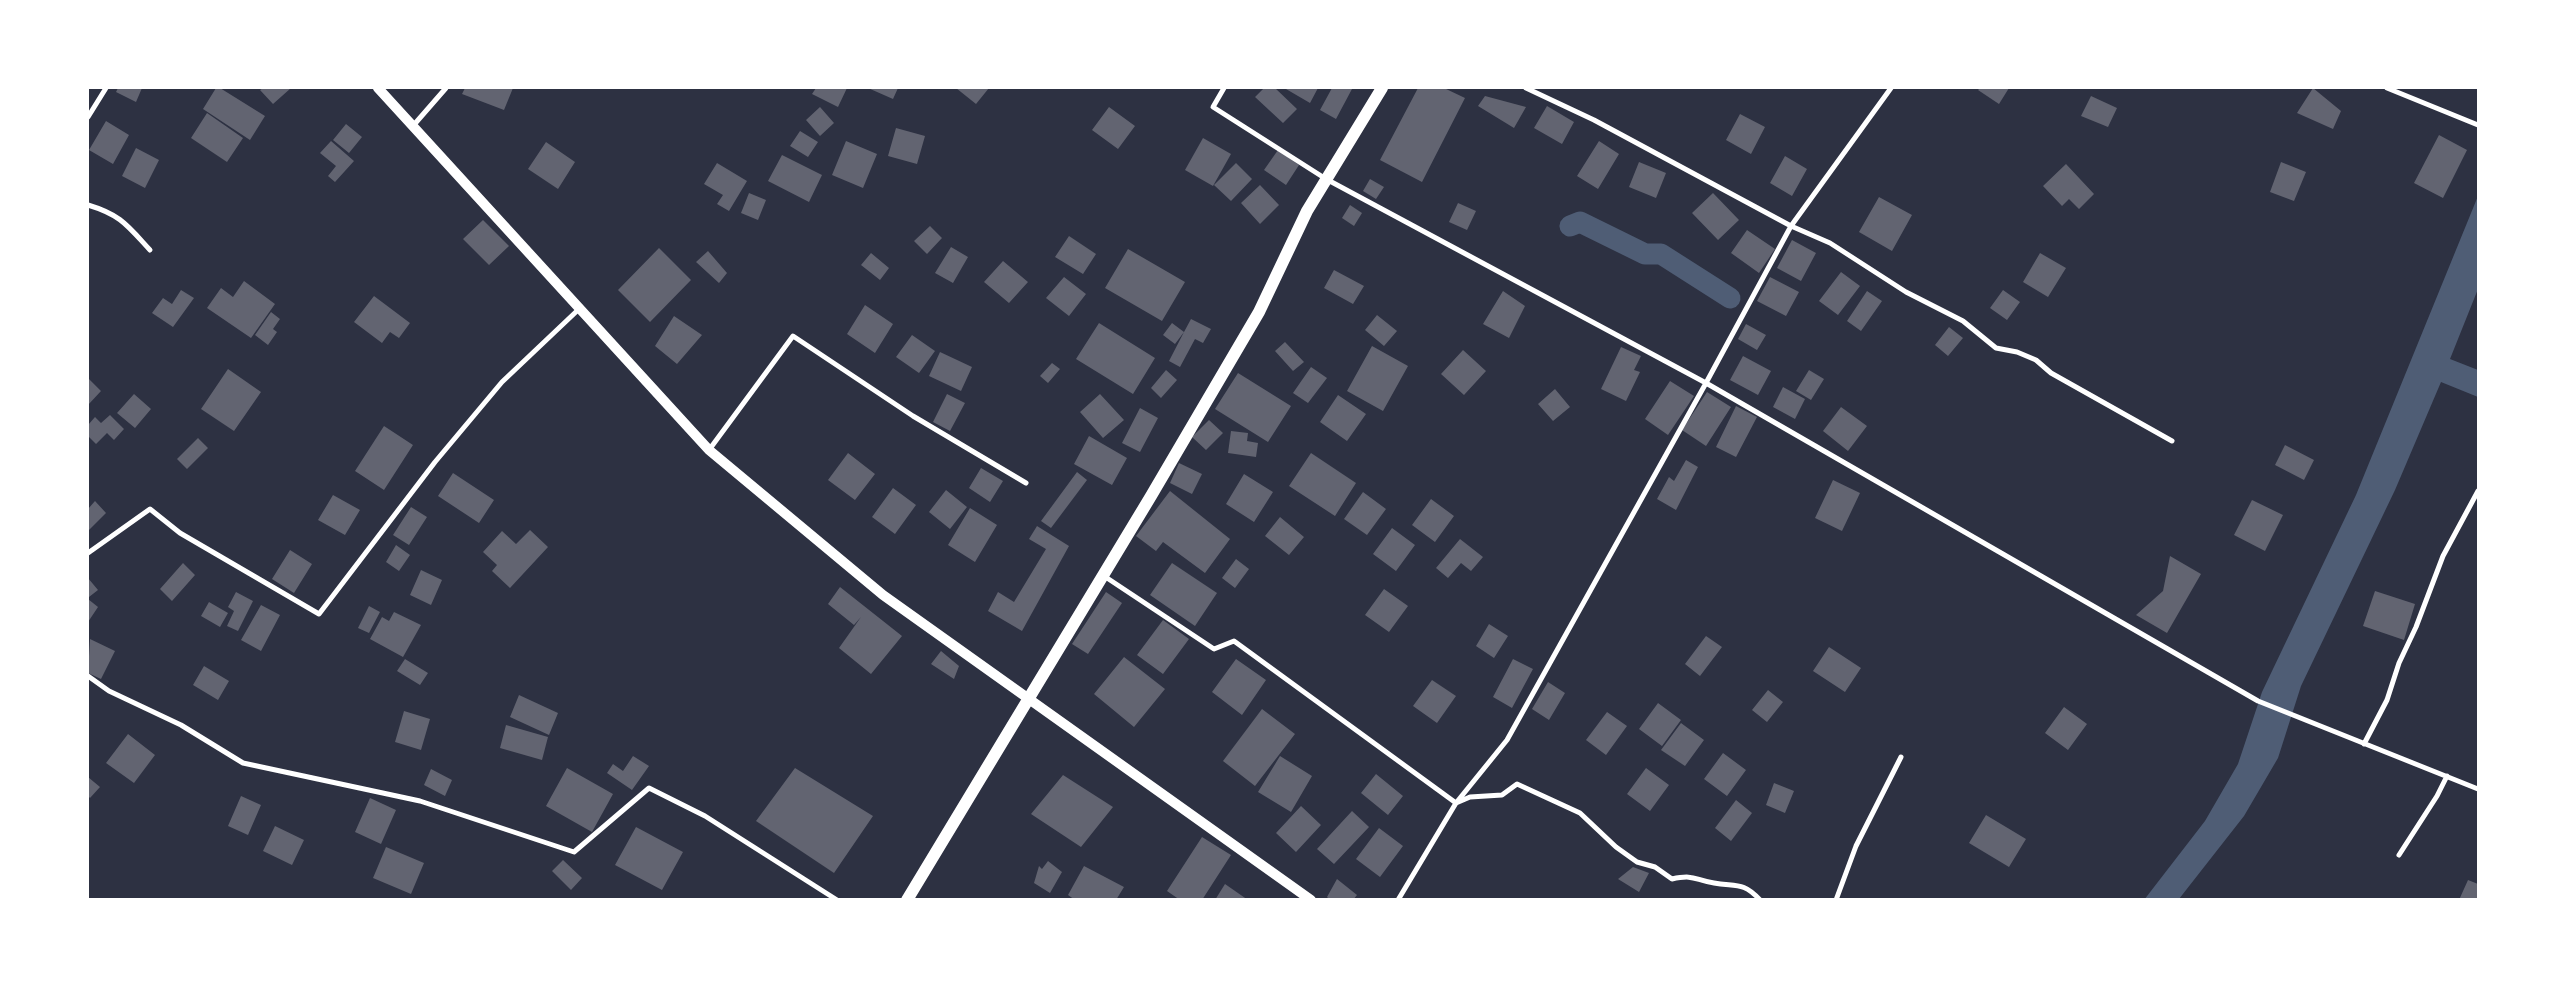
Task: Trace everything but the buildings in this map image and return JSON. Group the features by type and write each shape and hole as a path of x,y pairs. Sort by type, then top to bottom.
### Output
{"main road":[{"path":"378,88 709,450 883,595 1311,900"},
{"path":"907,900 1104,576 1259,312 1306,211 1382,88"}],"street":[{"path":"88,117 106,88"},
{"path":"412,127 446,88"},
{"path":"1224,88 1213,107 1326,179 1706,384 2258,701 2478,789"},
{"path":"1526,88 1594,120 1791,226 1830,243 1906,292 1963,321 1996,348 2017,352 2036,360 2051,373 2172,441"},
{"path":"1398,900 1456,803 1507,740 1706,384 1791,226 1891,88"},
{"path":"2387,88 2478,125"},
{"path":"88,205 108,211 121,220 150,250"},
{"path":"88,553 150,509 180,533 319,614 435,462 502,382 579,309"},
{"path":"709,450 793,336 913,416 1026,483"},
{"path":"2364,744 2387,700 2399,663 2416,627 2443,556 2478,491"},
{"path":"1104,576 1214,649 1234,641 1456,803"},
{"path":"88,676 109,691 181,726 243,763 420,801 574,852 649,788 705,816 837,900"},
{"path":"1836,900 1856,846 1901,757"},
{"path":"2399,855 2437,796 2447,776"},
{"path":"1456,803 1470,797 1502,795 1516,784 1580,813 1616,847 1637,862 1655,867 1672,879 1689,875 1714,883 1731,883 1747,888 1760,900"}],"water":[{"path":"2478,196 2478,289 2450,359 2478,370 2478,397 2441,382 2395,490 2301,686 2278,758 2244,816 2179,899 2144,900 2205,821 2238,764 2262,692 2356,495"}],"waterway":[{"path":"1570,226 1580,222 1645,254 1661,254 1730,298"}]}
